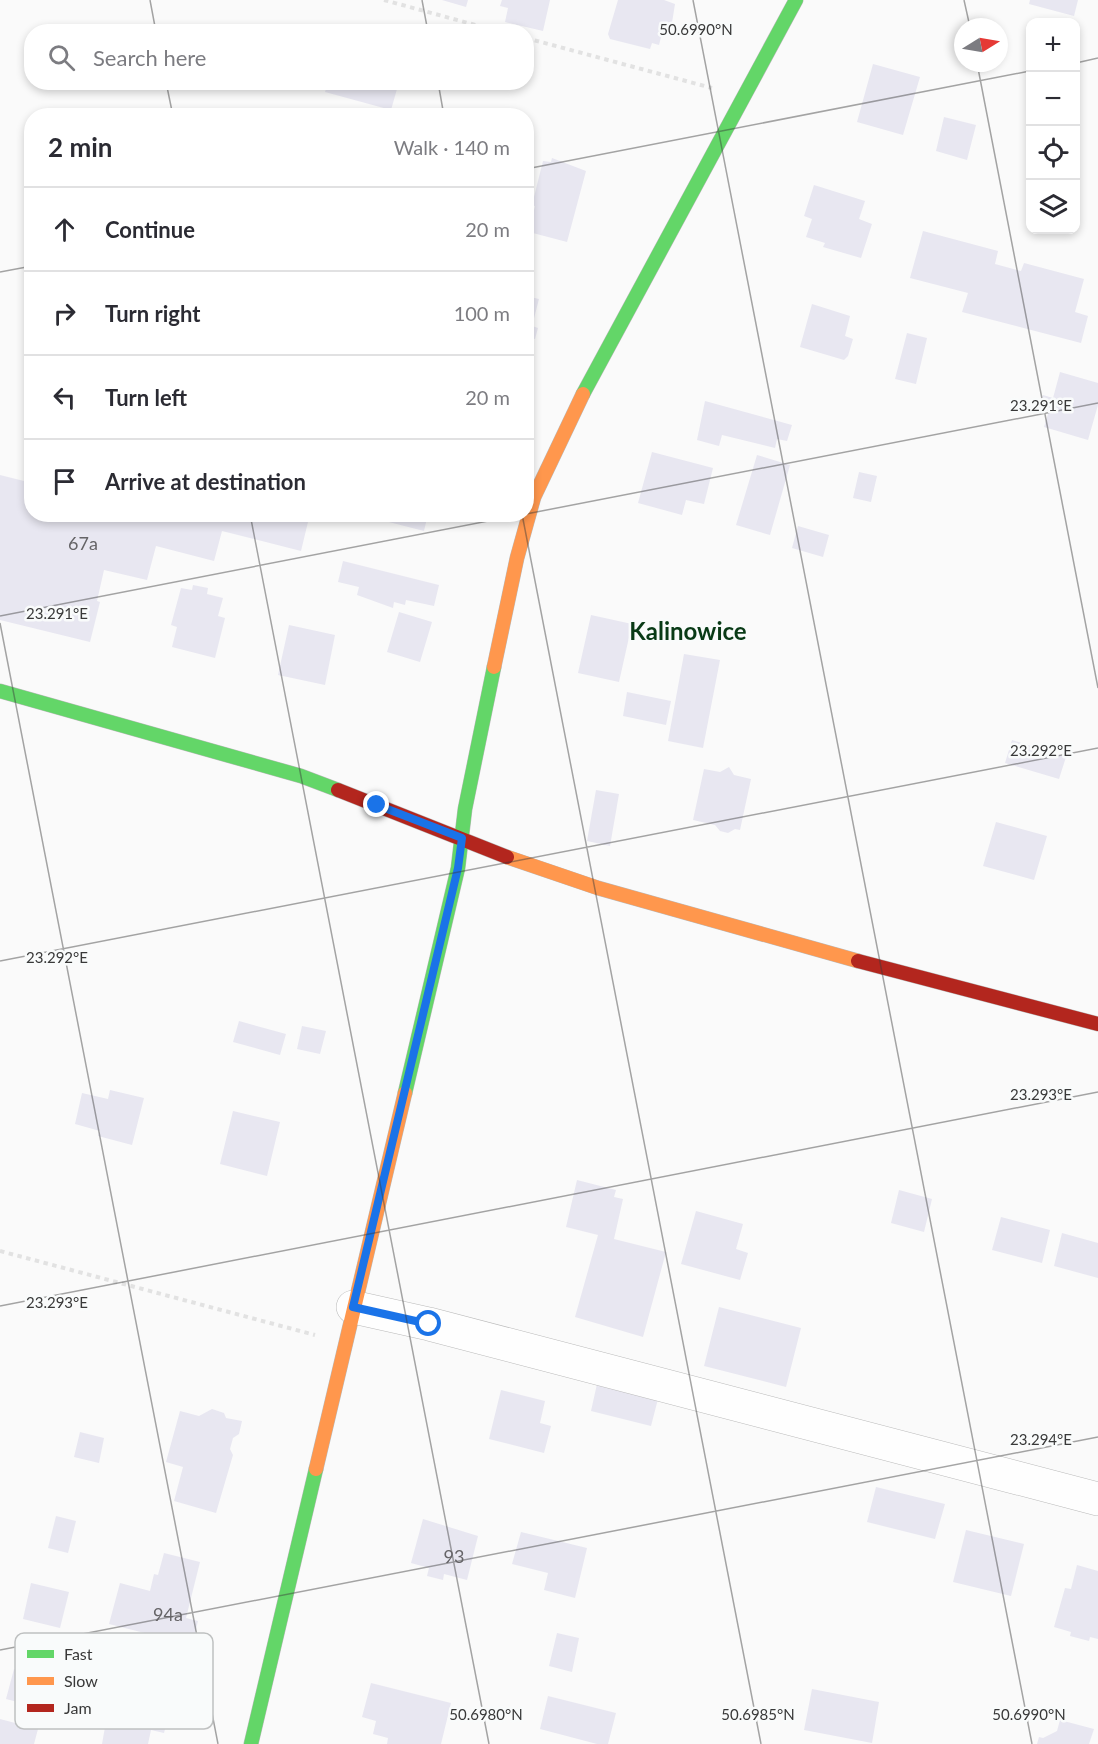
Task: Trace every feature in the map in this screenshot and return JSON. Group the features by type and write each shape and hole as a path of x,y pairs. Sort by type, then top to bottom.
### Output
{"street":[{"path":"534,497 567,423 796,0"},
{"path":"251,1744 458,868 465,808 510,592 528,522"},
{"path":"0,691 271,767 570,880 1098,1024"},
{"path":"353,1307 429,1324 1098,1499"}],"path":[{"path":"384,0 472,24"},
{"path":"534,40 744,97"},
{"path":"0,1251 345,1343"}],"building":[{"path":"442,0 468,0 466,7"},
{"path":"502,0 550,0 543,31 534,29 534,24 505,22 508,8 500,6"},
{"path":"618,0 664,0 675,4 670,35 662,33 659,45 652,43 650,49 610,39 608,34"},
{"path":"1030,0 1078,0 1074,16 1029,4"},
{"path":"873,64 920,77 903,135 857,122"},
{"path":"326,90 397,90 392,108 384,108 325,92"},
{"path":"944,117 976,125 967,160 936,151"},
{"path":"552,158 586,171 567,242 534,233 534,197 543,161 551,162"},
{"path":"814,185 865,201 859,219 872,224 861,258 823,247 825,243 806,237 812,219 804,216"},
{"path":"923,231 998,251 995,264 1021,271 1024,263 1084,279 1075,312 1088,316 1081,343 962,312 968,293 910,278"},
{"path":"534,298 539,299 534,318"},
{"path":"812,304 850,316 845,336 853,339 848,356 844,360 800,347"},
{"path":"534,327 538,328 534,339"},
{"path":"907,333 927,338 916,384 895,379"},
{"path":"1060,372 1098,383 1098,405 1088,440 1044,427 1049,411 1039,408 1043,395 1053,398"},
{"path":"705,401 792,425 787,441 777,439 775,448 722,435 719,446 697,440"},
{"path":"652,452 713,468 704,504 686,500 682,515 638,503"},
{"path":"757,455 790,465 770,535 736,525"},
{"path":"859,472 877,476 871,502 853,498"},
{"path":"0,475 24,481 24,522 308,522 301,551 222,531 214,561 156,546 147,580 104,570 97,601 100,602 90,642 0,620"},
{"path":"389,522 426,522 424,531"},
{"path":"798,526 829,535 823,557 792,548"},
{"path":"343,561 439,585 434,606 406,600 405,605 394,602 393,608 357,595 359,587 338,582"},
{"path":"193,585 208,588 207,594 223,598 218,616 225,618 215,658 172,647 177,627 171,625 181,588 192,590"},
{"path":"399,612 432,622 420,662 387,652"},
{"path":"591,615 632,624 619,682 578,673"},
{"path":"289,625 335,635 325,685 278,675"},
{"path":"684,654 720,660 703,748 668,741"},
{"path":"627,692 671,701 666,725 623,716"},
{"path":"1012,740 1066,757 1059,779 1005,763"},
{"path":"729,767 734,775 751,779 740,830 735,829 728,833 720,831 715,825 693,820 704,769 720,772"},
{"path":"596,790 619,794 610,846 587,841"},
{"path":"996,822 1047,836 1034,880 983,866"},
{"path":"239,1021 286,1034 280,1055 233,1042"},
{"path":"302,1026 326,1031 320,1054 297,1049"},
{"path":"110,1090 144,1098 132,1145 98,1136 100,1131 75,1124 82,1093 108,1099"},
{"path":"233,1111 280,1122 267,1176 220,1164"},
{"path":"577,1180 616,1190 614,1197 623,1199 614,1239 666,1252 643,1337 575,1317 598,1235 566,1227"},
{"path":"899,1190 932,1199 924,1232 891,1223"},
{"path":"696,1211 743,1224 736,1249 748,1253 740,1280 681,1264"},
{"path":"1001,1217 1050,1230 1042,1263 992,1250"},
{"path":"1062,1233 1098,1243 1098,1278 1054,1266"},
{"path":"719,1307 801,1328 786,1387 704,1366"},
{"path":"597,1384 658,1399 651,1426 591,1411"},
{"path":"501,1390 545,1401 540,1423 551,1426 544,1453 489,1439"},
{"path":"212,1409 224,1413 226,1418 242,1421 239,1434 233,1438 230,1449 233,1455 216,1513 174,1501 183,1467 166,1462 180,1411 199,1416"},
{"path":"80,1432 104,1438 99,1463 74,1457"},
{"path":"876,1487 945,1504 935,1539 867,1522"},
{"path":"56,1516 76,1521 68,1553 48,1548"},
{"path":"423,1519 478,1536 467,1580 444,1574 443,1580 427,1576 429,1568 411,1563"},
{"path":"966,1530 1024,1544 1011,1596 953,1582"},
{"path":"521,1532 587,1548 575,1598 544,1590 548,1573 512,1564"},
{"path":"164,1553 200,1562 186,1618 198,1621 195,1633 145,1633 109,1624 120,1583 150,1591 154,1574 158,1575"},
{"path":"1077,1565 1098,1571 1098,1639 1090,1637 1089,1641 1070,1636 1071,1632 1054,1627 1065,1588 1071,1589"},
{"path":"31,1583 69,1592 60,1628 23,1619"},
{"path":"557,1633 579,1638 572,1672 549,1666"},
{"path":"14,1669 15,1669 15,1701 6,1699"},
{"path":"371,1683 451,1703 441,1744 387,1744 388,1738 373,1734 376,1721 362,1717"},
{"path":"812,1689 879,1702 872,1743 804,1730"},
{"path":"548,1696 616,1713 608,1744 597,1744 540,1729"},
{"path":"0,1719 15,1723 15,1729 38,1729 34,1744 0,1744"},
{"path":"1060,1720 1094,1729 1089,1744 1037,1744 1039,1737 1043,1738 1057,1731"},
{"path":"105,1729 165,1729 164,1733 151,1730 148,1744 102,1744"}],"traffic: fast":[{"path":"583,394 796,0"},
{"path":"405,1093 458,868 465,809 494,667"},
{"path":"0,691 301,776 338,790"},
{"path":"251,1744 316,1469"}],"traffic: slow":[{"path":"534,497 583,394"},
{"path":"494,667 527,522"},
{"path":"507,857 598,888 858,961"},
{"path":"316,1469 405,1093"}],"traffic: jam":[{"path":"338,790 507,857"},
{"path":"858,961 1098,1024"}],"district":[{"name":"Kalinowice","path":"688,630"}],"route":[{"path":"377,805 462,838 458,868 353,1307 429,1324"}]}
